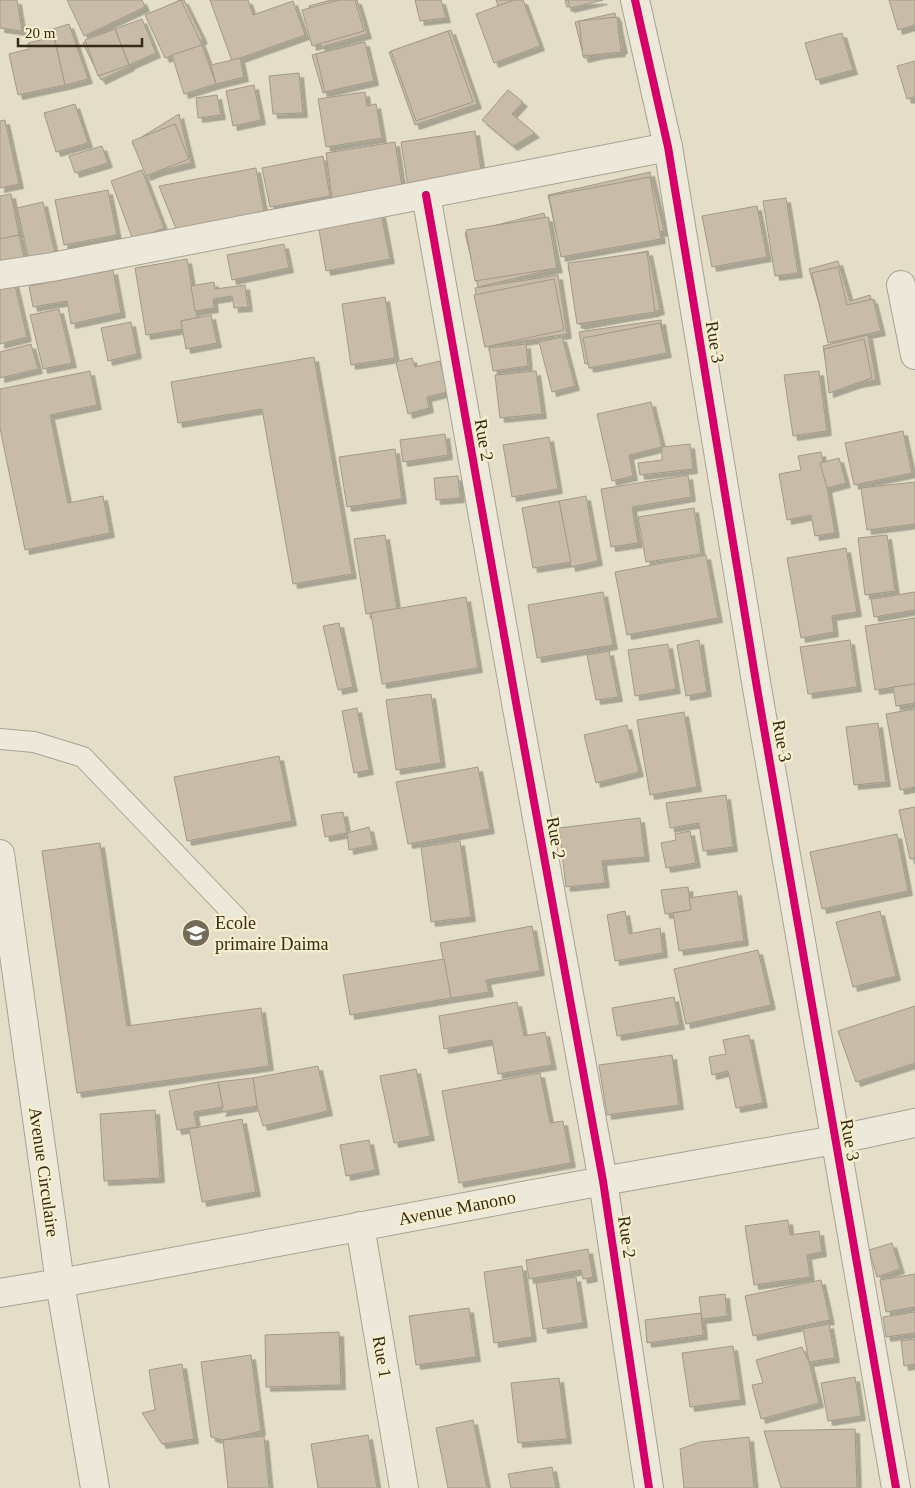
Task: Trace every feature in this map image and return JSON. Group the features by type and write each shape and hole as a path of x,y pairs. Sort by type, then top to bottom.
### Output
{"street":[{"name":"Rue 3","path":"635,0 668,147 759,698 896,1488"},
{"path":"0,275 52,267 668,147"},
{"name":"Rue 2","path":"426,195 603,1180 649,1488"},
{"path":"901,285 915,355"},
{"name":"Avenue Circulaire","path":"0,854 60,1283 95,1488"},
{"name":"Avenue Manono","path":"0,1293 603,1180 835,1140 915,1123"},
{"name":"Rue 1","path":"360,1226 404,1488"}],"lane":[{"path":"0,739 34,742 84,757 239,920"}],"building":[{"path":"0,0 17,0 22,31 0,28"},
{"path":"67,0 142,0 145,7 84,36"},
{"path":"180,0 184,0 203,39 166,57 146,16"},
{"path":"181,0 202,45 165,58 145,15"},
{"path":"210,0 248,0 253,15 293,1 305,35 232,61"},
{"path":"331,0 357,0 367,34 321,47 309,6"},
{"path":"339,0 355,0 364,31 312,46 302,10"},
{"path":"415,0 441,0 446,18 420,21"},
{"path":"496,0 521,0 498,6"},
{"path":"514,0 523,0 540,46 494,63 476,14"},
{"path":"565,0 599,0 567,7"},
{"path":"568,0 603,0 570,8"},
{"path":"889,0 915,0 915,25 898,30"},
{"path":"615,13 623,49 584,58 575,22"},
{"path":"617,17 621,52 583,56 579,21"},
{"path":"142,19 156,53 129,65 115,29"},
{"path":"69,24 88,79 65,85 54,37 47,31"},
{"path":"112,29 130,66 101,80 83,43"},
{"path":"115,29 129,65 98,76 85,40"},
{"path":"451,30 477,104 415,125 389,52"},
{"path":"448,31 473,102 416,121 391,51"},
{"path":"842,33 853,70 816,80 805,43"},
{"path":"54,37 65,85 18,95 9,54 29,49 28,43"},
{"path":"364,42 374,80 323,93 312,55"},
{"path":"365,42 374,81 325,92 316,54"},
{"path":"202,45 216,84 184,94 172,55"},
{"path":"240,58 244,77 216,84 211,65"},
{"path":"915,61 915,97 907,99 897,66"},
{"path":"299,73 303,113 273,114 269,76"},
{"path":"254,85 261,120 233,126 226,91"},
{"path":"508,90 523,102 512,114 535,133 513,146 482,120"},
{"path":"365,92 367,106 376,104 382,138 326,147 318,99"},
{"path":"217,95 221,115 198,118 196,98"},
{"path":"75,104 88,143 56,152 44,113"},
{"path":"179,114 191,163 151,173 132,143"},
{"path":"5,120 19,184 0,188 0,121"},
{"path":"175,124 189,159 146,176 132,141"},
{"path":"475,131 482,176 408,187 401,142"},
{"path":"395,142 402,187 332,198 326,153"},
{"path":"102,146 108,163 75,173 69,156"},
{"path":"323,156 330,196 270,207 262,168"},
{"path":"256,168 264,212 176,229 159,186"},
{"path":"142,170 164,228 133,240 111,181"},
{"path":"650,172 664,231 561,254 548,195"},
{"path":"650,177 661,239 561,257 549,196"},
{"path":"108,190 117,235 64,245 55,200"},
{"path":"11,194 19,235 0,239 0,196"},
{"path":"786,198 798,273 775,276 763,201"},
{"path":"43,202 56,258 30,264 17,208"},
{"path":"757,206 767,257 712,267 702,216"},
{"path":"381,213 390,259 326,271 318,224"},
{"path":"544,213 558,268 478,287 465,233"},
{"path":"548,217 557,268 475,281 466,230"},
{"path":"19,235 25,261 0,267 0,239"},
{"path":"284,244 289,268 232,280 227,255"},
{"path":"648,251 660,310 580,325 568,266"},
{"path":"647,252 655,312 577,324 568,263"},
{"path":"187,259 197,318 181,321 183,329 146,335 135,268"},
{"path":"838,261 850,301 870,295 879,326 830,341 809,269"},
{"path":"838,267 847,305 873,299 881,331 828,343 812,273"},
{"path":"113,270 121,313 71,324 67,301 33,307 29,286"},
{"path":"558,275 567,334 485,347 475,288"},
{"path":"13,277 27,337 0,344 0,280"},
{"path":"554,279 564,330 485,347 474,295"},
{"path":"214,282 215,289 245,285 248,307 234,308 232,296 213,299 214,308 195,311 191,286"},
{"path":"385,297 395,358 351,365 342,304"},
{"path":"59,309 72,363 43,369 30,315"},
{"path":"211,315 217,343 186,349 181,321"},
{"path":"661,320 666,352 585,364 579,332"},
{"path":"131,322 137,354 108,361 101,328"},
{"path":"660,323 667,353 589,368 583,338"},
{"path":"868,335 876,380 830,387 823,346"},
{"path":"562,337 575,386 552,392 539,342"},
{"path":"864,339 872,378 829,393 824,349"},
{"path":"31,344 38,369 0,378 0,352"},
{"path":"526,344 528,366 493,371 489,348"},
{"path":"314,357 352,574 293,584 262,409 178,423 171,382"},
{"path":"412,358 415,367 440,361 447,392 427,397 429,408 408,414 396,362"},
{"path":"90,371 97,405 50,415 68,503 103,496 110,533 25,550 0,428 0,389"},
{"path":"536,371 542,414 500,418 495,375"},
{"path":"819,371 827,431 793,436 784,375"},
{"path":"651,402 662,447 629,455 633,476 612,481 597,414"},
{"path":"903,431 912,473 854,485 845,443"},
{"path":"445,434 448,455 403,462 400,440"},
{"path":"549,437 558,489 512,497 503,445"},
{"path":"690,444 693,469 640,475 638,463 662,460 662,447"},
{"path":"395,449 402,499 347,507 339,457"},
{"path":"821,452 835,533 815,536 811,515 787,520 779,474 801,470 798,456"},
{"path":"839,458 846,483 827,488 820,463"},
{"path":"688,475 691,497 632,507 638,543 611,547 601,489"},
{"path":"458,476 460,498 436,500 434,478"},
{"path":"915,482 915,524 867,530 861,488"},
{"path":"586,496 598,561 571,567 559,501"},
{"path":"559,501 571,562 533,568 522,508"},
{"path":"694,508 701,554 646,562 638,517"},
{"path":"385,535 397,610 366,614 354,539"},
{"path":"887,535 895,591 865,595 858,538"},
{"path":"846,548 857,612 832,616 834,632 801,638 787,558"},
{"path":"706,555 718,618 627,635 615,572"},
{"path":"603,592 613,645 537,658 528,605"},
{"path":"915,592 915,610 874,617 871,599"},
{"path":"466,597 478,668 382,684 371,613"},
{"path":"915,618 915,684 875,690 865,626"},
{"path":"339,623 353,687 338,690 323,626"},
{"path":"699,640 707,692 686,696 677,645"},
{"path":"850,640 857,687 808,694 800,647"},
{"path":"668,644 676,689 635,696 628,650"},
{"path":"609,651 618,697 596,700 587,655"},
{"path":"915,684 915,703 896,706 893,687"},
{"path":"431,694 441,763 396,770 386,700"},
{"path":"357,708 369,770 354,773 342,711"},
{"path":"915,709 915,787 900,790 886,714"},
{"path":"684,712 697,787 650,795 637,720"},
{"path":"878,723 886,782 854,785 846,727"},
{"path":"627,725 639,772 596,783 584,735"},
{"path":"279,756 292,821 187,841 174,777"},
{"path":"478,767 490,829 408,844 396,782"},
{"path":"726,795 733,847 703,851 699,823 670,828 666,803"},
{"path":"915,807 915,858 910,859 899,810"},
{"path":"343,812 347,833 325,837 321,815"},
{"path":"640,818 645,857 602,861 605,883 566,887 559,828"},
{"path":"369,827 373,845 349,850 347,833"},
{"path":"690,831 696,863 666,868 661,843 676,840 675,834"},
{"path":"897,834 908,891 822,909 810,852"},
{"path":"460,841 471,917 431,922 421,847"},
{"path":"100,843 127,1026 261,1008 269,1066 77,1093 42,851"},
{"path":"688,887 691,910 665,914 661,890"},
{"path":"737,891 744,941 679,951 673,913 691,910 689,898"},
{"path":"625,911 629,934 660,928 663,953 615,961 607,915"},
{"path":"880,911 896,976 853,987 836,922"},
{"path":"532,926 540,971 486,980 489,992 451,998 440,943"},
{"path":"758,950 771,1005 686,1024 674,969"},
{"path":"444,959 451,998 350,1015 343,975"},
{"path":"674,997 680,1025 617,1036 612,1008"},
{"path":"517,1002 524,1036 545,1032 552,1065 498,1074 492,1040 444,1049 439,1016"},
{"path":"915,1006 915,1063 856,1082 838,1031"},
{"path":"749,1035 763,1103 736,1108 728,1071 712,1075 709,1057 726,1054 723,1040"},
{"path":"672,1055 679,1105 607,1115 599,1065"},
{"path":"318,1066 328,1111 263,1126 257,1106 253,1078"},
{"path":"416,1069 430,1136 394,1143 380,1076"},
{"path":"540,1073 550,1123 563,1121 571,1163 459,1183 442,1091"},
{"path":"253,1078 257,1106 221,1112 223,1107 218,1082"},
{"path":"218,1082 223,1107 194,1112 197,1127 177,1130 169,1091"},
{"path":"155,1110 160,1178 104,1181 100,1114"},
{"path":"242,1119 256,1192 202,1202 189,1129"},
{"path":"369,1140 375,1170 346,1176 340,1145"},
{"path":"788,1220 790,1235 819,1231 822,1252 807,1255 810,1277 754,1285 745,1226"},
{"path":"892,1243 900,1269 877,1277 869,1250"},
{"path":"588,1249 593,1277 583,1279 581,1270 529,1279 526,1260"},
{"path":"522,1266 532,1337 494,1343 484,1272"},
{"path":"915,1274 915,1307 886,1312 880,1280"},
{"path":"576,1277 583,1323 543,1329 536,1283"},
{"path":"821,1280 830,1320 753,1336 745,1296"},
{"path":"725,1294 727,1316 702,1319 699,1297"},
{"path":"469,1308 476,1357 416,1365 409,1316"},
{"path":"915,1312 915,1333 886,1337 883,1317"},
{"path":"701,1313 703,1335 647,1343 645,1320"},
{"path":"829,1324 835,1358 809,1362 803,1329"},
{"path":"339,1332 341,1385 266,1387 265,1335"},
{"path":"915,1339 915,1364 904,1366 901,1341"},
{"path":"733,1346 741,1400 690,1407 682,1353"},
{"path":"802,1347 809,1362 819,1403 761,1419 752,1385 763,1383 756,1360"},
{"path":"251,1355 261,1431 223,1440 211,1437 201,1362"},
{"path":"182,1364 194,1439 162,1444 142,1413 155,1410 149,1370"},
{"path":"855,1377 861,1416 828,1421 821,1383"},
{"path":"559,1378 567,1439 518,1443 511,1383"},
{"path":"473,1420 487,1488 448,1488 436,1428"},
{"path":"855,1429 857,1488 781,1488 764,1431"},
{"path":"368,1435 377,1488 318,1488 311,1444"},
{"path":"264,1436 269,1488 228,1488 223,1440"},
{"path":"749,1437 754,1488 684,1488 680,1449 700,1442"},
{"path":"552,1467 556,1488 511,1488 508,1474"}],"cycle path":[{"path":"635,0 668,147 757,688 896,1488"},
{"path":"426,195 603,1181 649,1488"}],"place":[{"name":"Ecole primaire Daima","path":"196,933"}]}
